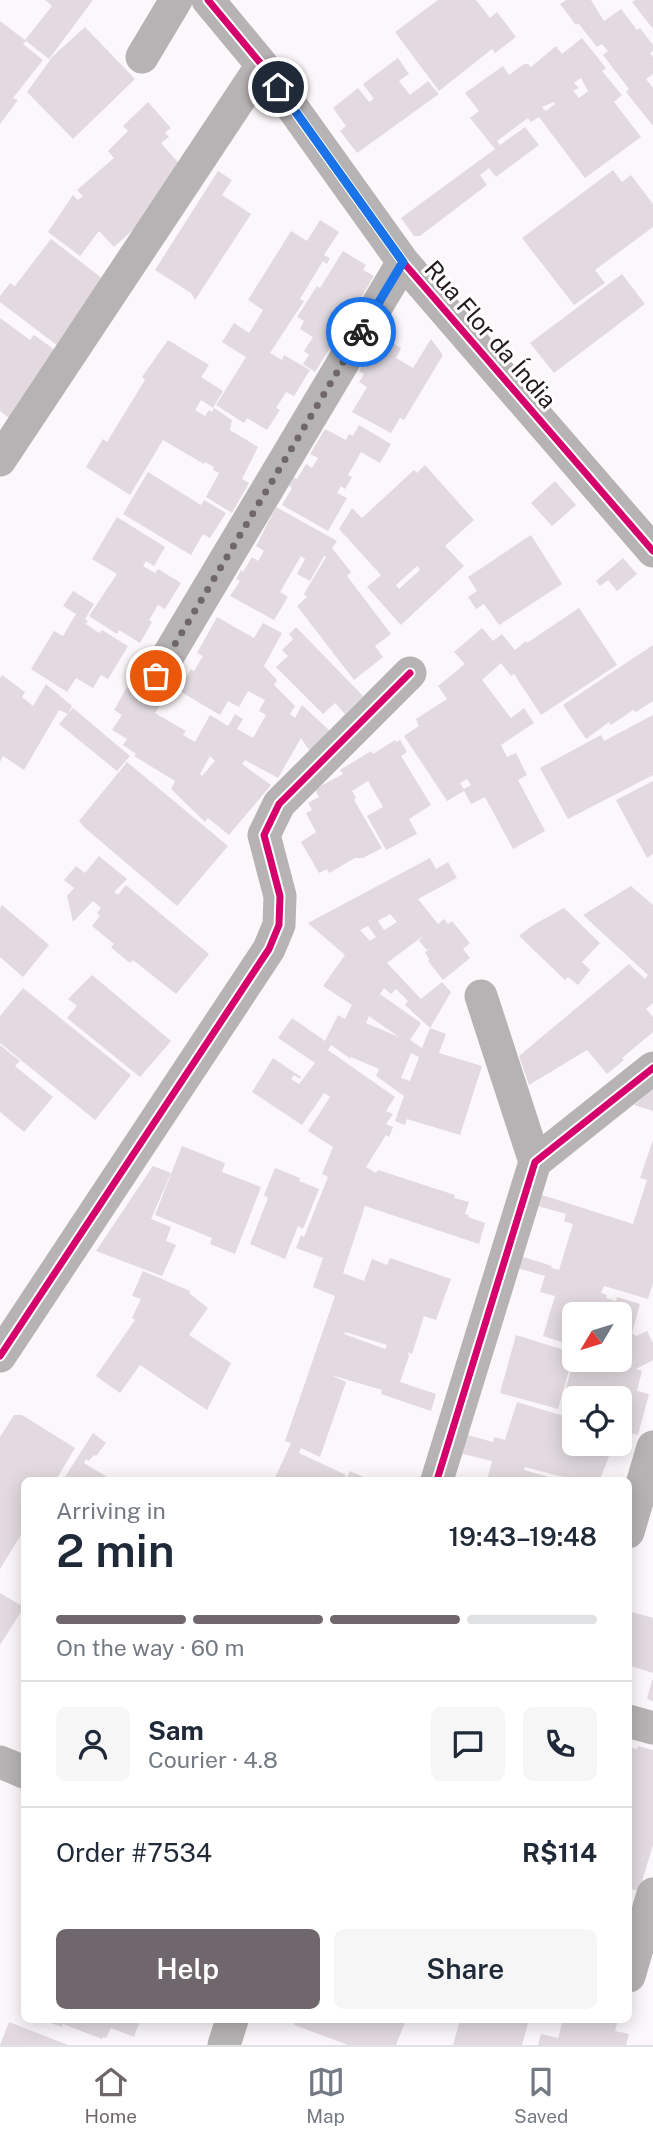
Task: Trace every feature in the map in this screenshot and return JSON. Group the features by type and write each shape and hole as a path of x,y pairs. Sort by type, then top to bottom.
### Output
{"street":[{"path":"142,57 176,0"},
{"name":"Rua Flor da Índia","path":"208,0 262,65 403,262 646,530"},
{"path":"0,460 262,65"},
{"path":"156,676 403,262"},
{"path":"0,1356 269,949 279,925 280,897 264,835 279,804 410,673"},
{"path":"481,996 536,1161"},
{"path":"438,1477 536,1161 653,1068"},
{"path":"632,1518 653,1447"},
{"path":"632,1722 653,1728"},
{"path":"0,1762 21,1771"},
{"path":"637,1978 653,1894"},
{"path":"224,2045 231,2023"}],"building":[{"path":"45,0 93,0 49,59 26,41 23,44 43,60 13,98 18,100 0,124 0,21 25,40 52,6"},
{"path":"438,0 476,0 490,18 497,12 516,37 495,53 492,49 439,91 395,32"},
{"path":"566,0 591,0 604,21 621,9 653,45 653,51 650,53 653,57 653,74 646,79 653,88 653,126 626,92 629,89 603,55 608,51 602,44 597,47 560,4"},
{"path":"653,0 653,29 632,2"},
{"path":"85,27 135,79 73,139 27,92 53,56"},
{"path":"582,38 606,68 602,71 622,95 614,102 641,137 585,178 539,117 531,122 528,118 497,141 500,145 525,127 539,145 496,177 489,168 480,175 487,185 420,236 414,236 401,218 495,149 470,118 479,111 465,93 503,66 509,75 524,64 531,67 556,46 562,54","holes":["581,78 588,91 579,98 573,91 579,88 574,83","554,102 546,111 542,107"]},
{"path":"398,58 409,74 399,81 410,95 428,81 439,94 357,153 340,131 346,126 333,108 358,88 369,102 374,99 363,84"},
{"path":"148,102 171,128 165,133 169,137 161,143 191,177 114,247 99,231 80,256 48,232 73,195 78,200 83,196 77,190 114,158 108,151 128,131 123,126"},
{"path":"613,170 622,182 631,175 653,204 653,227 595,270 605,283 574,305 522,238"},
{"path":"218,171 232,180 222,195 251,214 195,300 191,293 155,270"},
{"path":"320,220 339,232 324,255 330,258 327,264 323,261 300,299 304,301 270,353 282,360 284,355 310,370 294,396 286,392 276,408 280,410 267,430 247,418 244,423 216,405 246,357 222,342 234,323 249,333 259,317 263,310 248,300 291,231 307,241"},
{"path":"51,239 107,282 58,346 0,302 0,296 10,283 15,286"},
{"path":"343,251 366,265 363,270 374,276 351,314 345,310 339,320 345,324 315,372 303,364 309,355 304,351 313,337 300,329 304,321 297,317 317,286 320,288"},
{"path":"622,274 645,304 554,373 530,343"},
{"path":"0,318 30,340 34,335 58,352 13,421 0,411"},
{"path":"379,335 401,348 396,358 413,368 431,339 443,355 404,420 400,418 391,433 352,412 367,387 359,382 364,374 359,371"},
{"path":"168,340 209,365 201,377 223,391 213,408 201,400 195,410 205,416 214,408 232,420 230,430 258,447 242,479 249,483 232,513 206,497 219,473 213,470 214,467 163,440 130,495 86,467 103,439 107,442 145,380 142,377"},
{"path":"359,425 391,444 380,463 361,452 348,475 352,477 345,489 341,486 337,493 347,498 328,531 282,505 292,488 289,486 294,477 297,479 306,464 312,468 318,458 310,454 325,429 346,440 349,434 353,436"},
{"path":"425,465 474,520 445,546 464,566 401,625 367,587 381,575 339,529 352,508 362,518 414,470 417,473","holes":["417,566 420,570 399,589 396,585"]},
{"path":"148,472 201,505 204,500 226,513 210,538 203,534 191,555 123,514"},
{"path":"555,481 576,505 552,526 531,503"},
{"path":"276,507 337,541 332,548 351,572 347,576 391,634 375,646 383,657 354,680 297,606 307,597 304,594 326,557 324,556 310,581 297,574 305,559 301,556 280,592 288,597 274,620 230,596 240,581 236,579 241,570 243,572 252,557 258,561 264,551 256,546"},
{"path":"117,517 165,547 154,566 146,561 143,566 155,573 158,569 181,583 165,609 158,605 140,643 119,630 117,634 89,616 117,574 92,559"},
{"path":"531,535 562,584 499,625 484,604 476,609 468,597 477,591 468,577"},
{"path":"623,558 637,574 617,591 608,580 600,586 596,581"},
{"path":"73,591 94,604 85,619 88,621 86,624 99,633 102,630 128,646 108,679 101,675 93,688 76,678 67,692 31,669 54,631 63,636 76,614 63,606"},
{"path":"579,608 617,665 541,715 514,674 511,676 501,663 482,680 511,718 524,708 534,723 501,745 507,757 516,753 527,775 518,780 545,831 513,849 485,797 471,804 464,791 447,801 404,736 419,726 416,719 447,699 438,686 465,664 454,652 482,628 493,641 502,634 515,650 526,641 527,643","holes":["467,779 471,785 464,789 460,783"]},
{"path":"217,617 254,638 263,623 282,633 264,666 277,680 274,685 295,706 290,714 295,718 302,705 331,732 311,753 301,738 278,778 245,760 242,764 271,785 229,835 208,818 205,822 171,789 175,781 134,756 136,754 123,745 127,739 112,730 122,715 114,710 127,687 160,705 155,713 186,731 183,735 195,742 210,715 228,726 235,714 243,719 237,729 253,738 266,715 259,711 265,700 248,691 239,707 228,701 220,715 178,690 203,656 197,653","holes":["210,756 215,761 202,776 200,774"]},
{"path":"296,627 363,696 345,714 335,703 323,714 276,667 288,656 282,650 293,639 289,634"},
{"path":"653,645 653,701 636,712 633,710 611,725 609,722 586,739 563,705"},
{"path":"2,675 25,692 22,697 33,706 46,684 72,706 68,714 59,710 24,770 3,756 0,762"},
{"path":"73,708 130,756 117,771 59,724"},
{"path":"653,715 653,775 568,819 540,768 601,735 604,741"},
{"path":"395,740 400,740 407,752 401,756 431,805 409,819 417,834 386,850 367,816 383,807 368,781 352,791 356,798 354,800 382,848 363,858 355,858 329,873 327,869 319,873 301,842 316,832 306,813 312,810 308,803 319,797 315,789 343,774 340,770 371,751 373,754"},
{"path":"127,762 228,846 177,906 79,821"},
{"path":"653,781 653,854 647,858 616,800"},
{"path":"99,856 127,879 114,892 118,895 126,885 209,954 176,994 133,960 130,963 111,947 114,944 92,926 100,916 97,913 101,908 93,901 73,922 67,896 74,888 64,880 76,866 85,873"},
{"path":"430,858 436,869 448,862 457,878 418,899 438,924 444,919 448,924 452,921 470,943 463,949 470,958 443,980 428,961 425,952 432,948 427,950 419,941 423,936 387,963 421,999 442,982 451,992 430,1028 446,1034 439,1053 482,1066 460,1135 407,1119 405,1125 395,1121 404,1096 376,1076 379,1069 351,1059 331,1045 328,1050 395,1097 386,1111 393,1114 386,1124 393,1127 389,1137 386,1135 366,1167 376,1173 378,1170 455,1195 454,1198 469,1202 465,1214 469,1215 468,1217 485,1223 479,1244 365,1206 343,1273 364,1281 372,1259 387,1265 390,1258 451,1279 436,1320 424,1316 412,1354 408,1352 400,1382 436,1394 431,1411 381,1394 382,1390 331,1375 346,1382 320,1457 301,1448 299,1453 346,1475 345,1477 275,1477 291,1443 285,1441 335,1296 313,1287 323,1258 296,1248 301,1235 304,1237 328,1177 322,1174 333,1147 308,1131 330,1097 324,1093 302,1125 252,1092 273,1058 301,1077 300,1079 294,1075 291,1079 299,1084 315,1063 278,1038 292,1018 325,1041 338,1015 345,1019 352,1005 323,986 345,955 308,923","holes":["390,914 397,922 384,930 378,921","368,926 376,937 370,941 360,930","384,988 391,994 396,989 408,1001 405,1005 430,1028 422,1048 410,1040 421,1023 380,994","369,1016 399,1037 366,1023","411,1053 419,1057 410,1081 401,1078","345,1332 387,1345 385,1349 344,1334"]},
{"path":"631,886 653,905 653,1003 646,1009 653,1017 653,1032 607,1074 587,1050 529,1085 519,1056 629,964 645,979 648,975 583,915"},
{"path":"2,905 49,945 23,977 0,957"},
{"path":"564,908 600,943 582,962 590,970 578,985 568,977 565,980 519,936"},
{"path":"92,975 171,1041 140,1077 67,1018 77,1006 68,999"},
{"path":"23,988 131,1075 95,1120 0,1043 0,1016"},
{"path":"0,1045 20,1061 15,1066 53,1097 24,1132 0,1112"},
{"path":"653,1088 653,1111 634,1105"},
{"path":"653,1140 653,1283 648,1299 604,1286 601,1293 616,1301 617,1297 640,1304 632,1333 632,1302 562,1302 562,1342 543,1336 555,1296 540,1292 545,1276 514,1267 517,1255 559,1270 573,1224 564,1221 566,1214 531,1204 536,1193 633,1224 647,1180 640,1178"},
{"path":"182,1146 225,1163 222,1172 261,1187 235,1254 210,1244 212,1238 155,1215"},
{"path":"153,1166 171,1173 151,1219 171,1227 166,1241 176,1245 162,1276 96,1251"},
{"path":"275,1168 319,1189 303,1229 298,1226 285,1259 250,1244 268,1198 264,1195"},
{"path":"143,1271 190,1291 189,1293 208,1308 189,1335 231,1363 207,1410 140,1365 120,1393 96,1376 135,1320 132,1318 141,1299 132,1296"},
{"path":"647,1331 653,1343 653,1360 636,1369 642,1371 637,1391 649,1394 638,1435 632,1434 632,1386 566,1386 570,1372 632,1372 632,1333 636,1336"},
{"path":"516,1335 562,1349 562,1372 569,1372 565,1386 562,1386 558,1409 500,1393"},
{"path":"517,1402 562,1415 562,1456 609,1456 601,1477 563,1477 525,1467 524,1470 548,1477 488,1477 492,1461 459,1453 464,1434 493,1442 494,1437 505,1440"},
{"path":"14,1415 22,1415 75,1448 58,1477 21,1477 21,1535 0,1569 0,1437"},
{"path":"93,1433 106,1443 96,1456 89,1461 86,1459 84,1463 107,1477 65,1477"},
{"path":"350,1471 364,1477 347,1477"},
{"path":"0,1593 21,1605 21,1612 0,1645"},
{"path":"632,1612 653,1618 653,1673 632,1666"},
{"path":"653,1680 653,1701 647,1699"},
{"path":"638,1746 653,1750 653,1845 639,1891 632,1889 632,1748 637,1749"},
{"path":"9,2022 68,2045 0,2045"},
{"path":"51,2023 139,2023 134,2037 111,2028 106,2038 102,2039 63,2024 62,2027"},
{"path":"405,2023 396,2045 348,2045 294,2025"},
{"path":"459,2023 528,2023 522,2045 453,2045"},
{"path":"562,2023 617,2023 615,2031 629,2034 626,2045 538,2045 541,2034 558,2038"}],"cycle path":[{"path":"208,0 262,65 403,262 653,551"},
{"path":"0,1356 269,949 279,925 280,896 264,835 279,804 410,673"},
{"path":"438,1477 535,1162 653,1068"}],"way so far":[{"path":"156,676 361,332"}],"route":[{"path":"278,87 403,262 361,332"}]}
